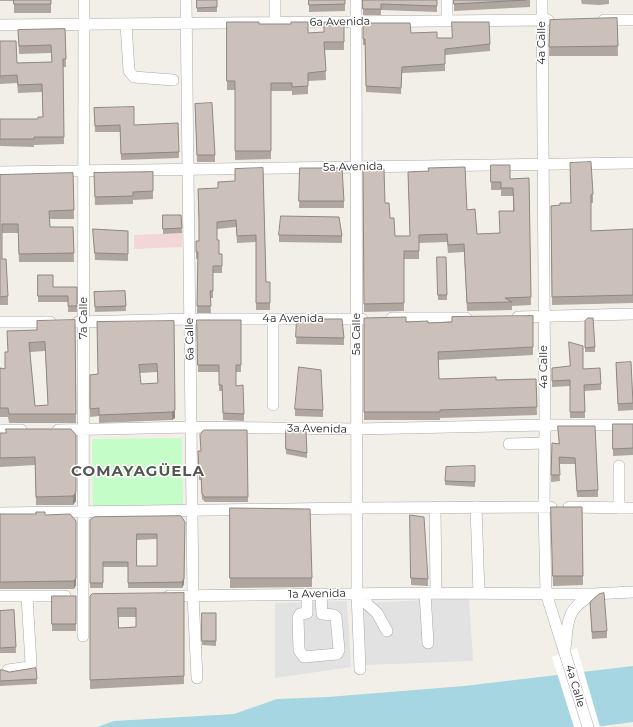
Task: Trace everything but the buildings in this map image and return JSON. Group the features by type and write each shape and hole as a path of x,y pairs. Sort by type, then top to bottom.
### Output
{"street":[{"name":"7a Calle","path":"83,636 88,596 84,512 84,0"},
{"name":"6a Calle","path":"186,0 193,595 197,678"},
{"path":"275,0 275,22"},
{"name":"5a Calle","path":"356,0 357,508 360,594 360,669"},
{"path":"447,0 447,20"},
{"name":"4a Calle","path":"542,0 545,424 544,507 546,593 588,727"},
{"name":"6a Avenida","path":"0,25 557,20"},
{"path":"595,20 633,20"},
{"path":"126,24 129,71 134,77 174,80"},
{"name":"5a Avenida","path":"0,172 633,163"},
{"path":"505,317 633,314"},
{"name":"4a Avenida","path":"0,322 84,322 190,319 474,318"},
{"path":"273,319 273,405"},
{"name":"3a Avenida","path":"46,430 191,427 357,429 545,424 633,425"},
{"path":"0,430 30,430"},
{"path":"509,444 545,443"},
{"path":"619,508 620,466"},
{"path":"435,507 436,593"},
{"path":"0,513 435,507 633,508"},
{"path":"476,507 479,593"},
{"name":"1a Avenida","path":"162,596 424,593 593,594 633,592"},
{"path":"424,593 428,643"},
{"path":"307,594 307,613"},
{"path":"321,594 322,614"},
{"path":"360,594 366,604 377,613 387,631"},
{"path":"566,656 569,621 572,611 593,594"},
{"path":"0,596 88,596"},
{"path":"8,670 29,667 31,664 27,596"},
{"path":"300,614 322,614 334,615 336,617 339,650 337,654 304,657 299,650 298,618 300,614"}],"shaded area":[{"path":"182,233 182,247 134,249 134,235"},
{"path":"469,598 473,661 364,665 361,603"},
{"path":"347,601 351,667 275,678 275,603"}],"green space":[{"path":"182,438 183,505 93,506 92,439"}],"water":[{"path":"633,666 633,722 595,727 97,727 114,721 234,714 277,699 328,697 464,686"}],"pier":[{"path":"577,648 600,727 574,727 552,657"}],"district":[{"name":"COMAYAGÜELA","path":"138,472"}]}
